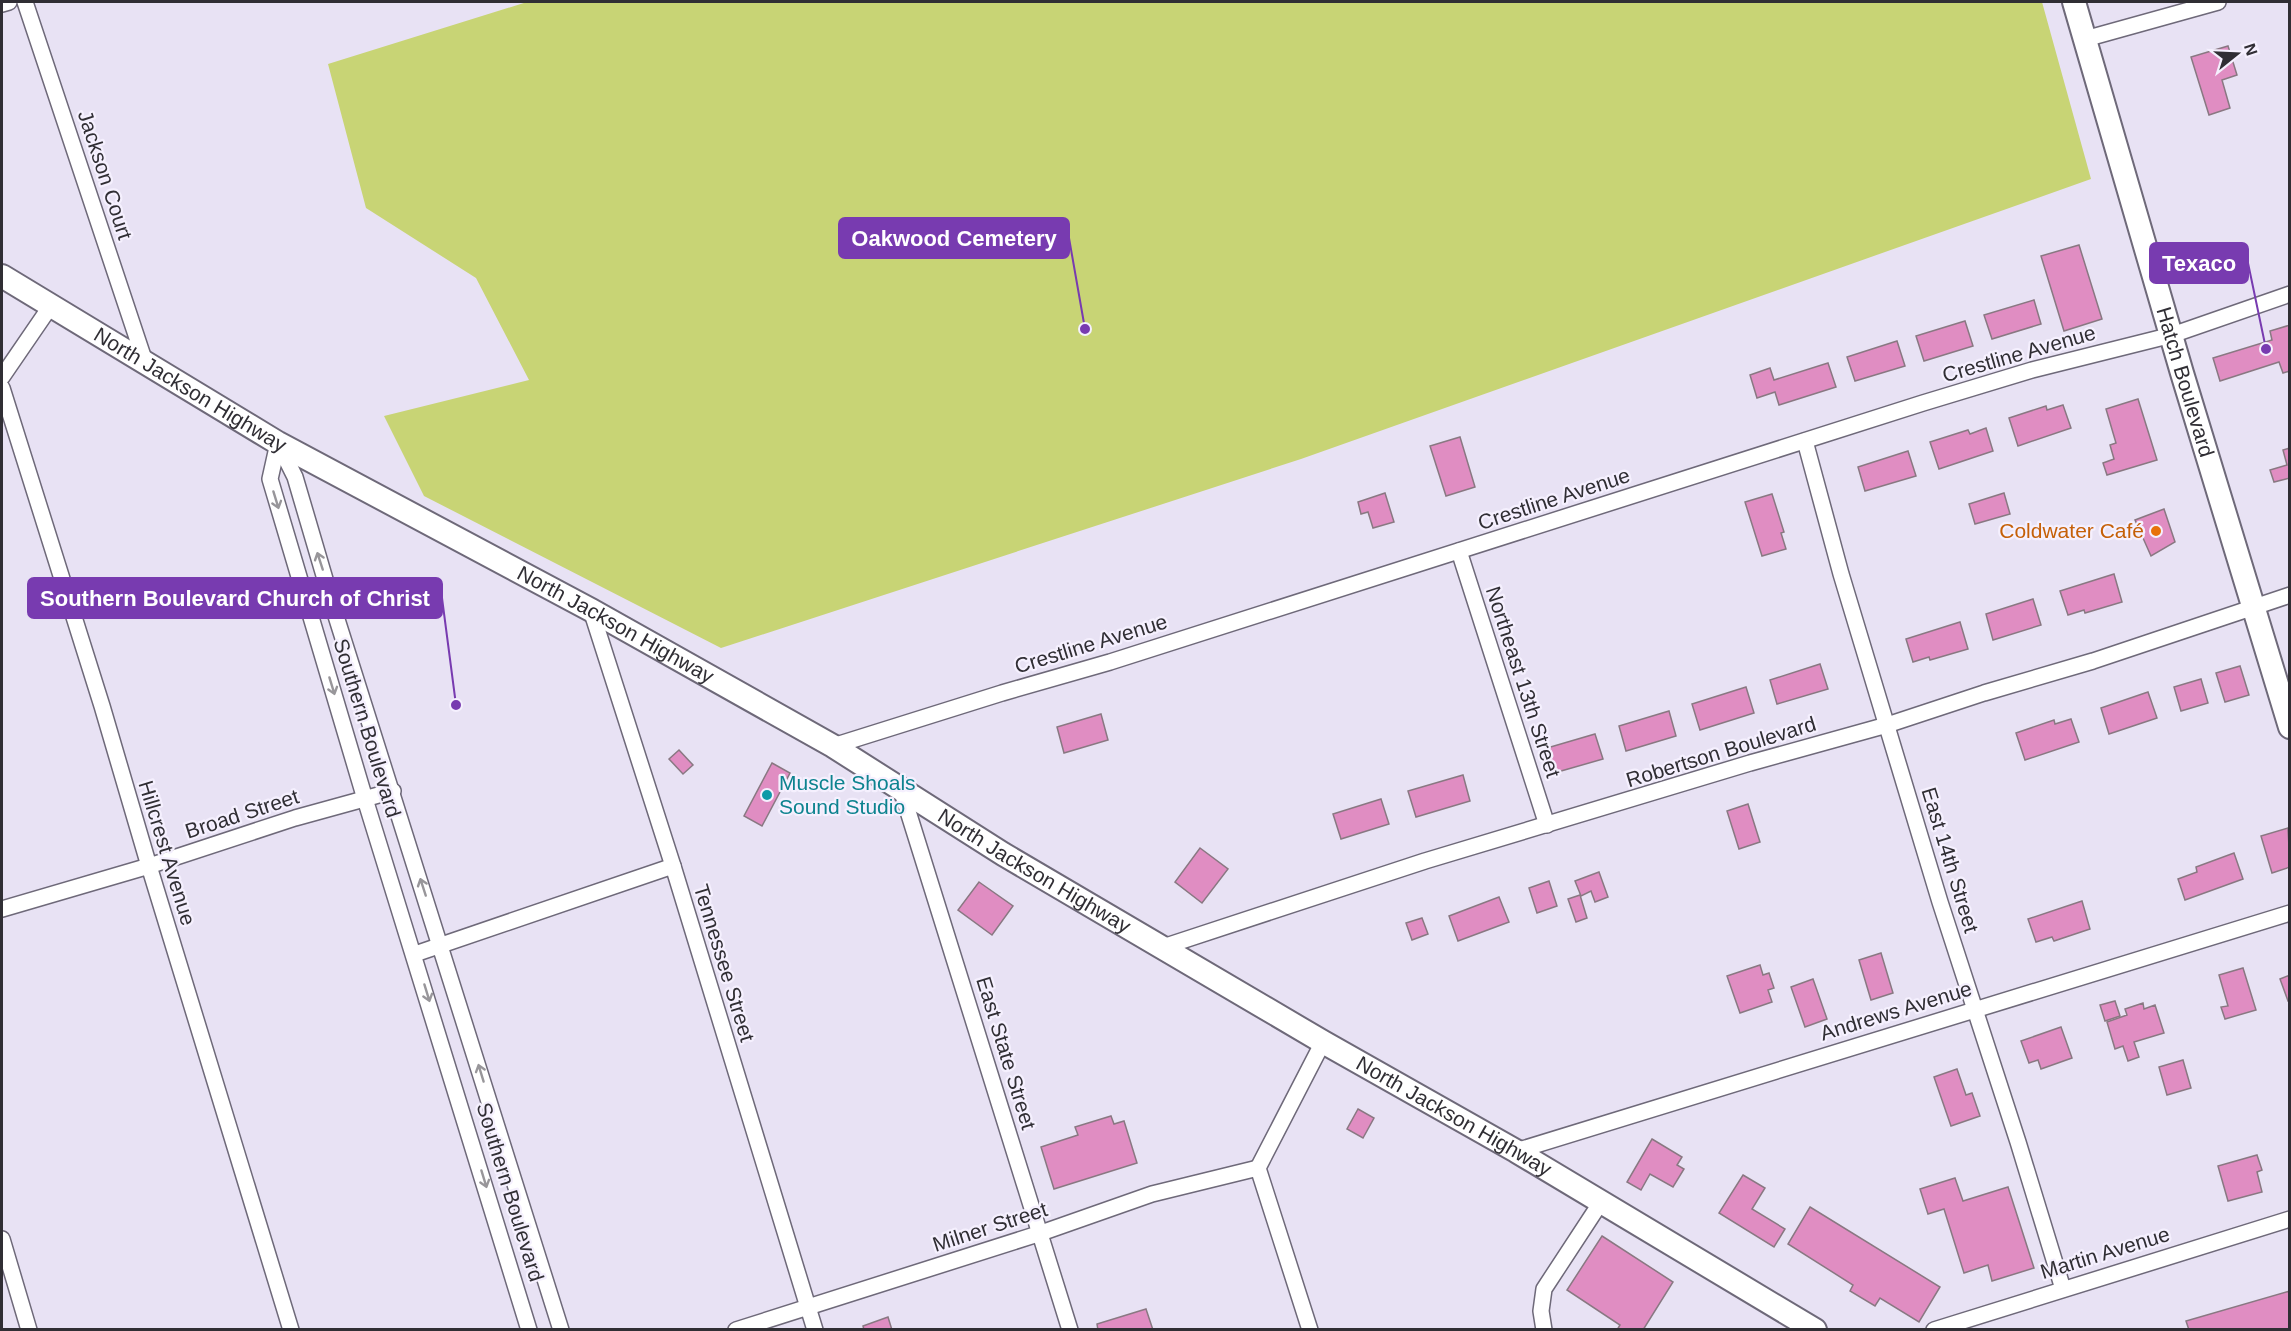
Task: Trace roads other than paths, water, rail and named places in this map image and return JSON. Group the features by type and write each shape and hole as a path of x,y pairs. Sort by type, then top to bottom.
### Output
{"main road":[{"name":"Hatch Boulevard","path":"2074,2 2226,521 2254,606 2289,727"},
{"name":"North Jackson Highway","path":"2,276 278,443 591,610 833,746 1003,854 1323,1042 1516,1151 1815,1329"}],"street":[{"path":"2,4 9,2"},
{"name":"Jackson Court","path":"25,2 145,362"},
{"path":"2085,39 2218,2"},
{"name":"Crestline Avenue","path":"833,746 1110,662 2032,370 2172,335 2289,294"},
{"path":"2,377 50,307"},
{"name":"Hillcrest Avenue","path":"2,388 102,706 148,866 291,1329"},
{"name":"East 14th Street","path":"1805,441 1841,574 2063,1289"},
{"name":"Southern Boulevard","path":"278,443 295,477 561,1329"},
{"name":"Southern Boulevard","path":"278,443 270,479 365,799 415,954 529,1329"},
{"name":"Northeast 13th Street","path":"1459,551 1547,825"},
{"name":"Robertson Boulevard","path":"1163,947 1371,878 1750,763 1887,725 2093,661 2289,595"},
{"name":"Tennessee Street","path":"591,610 673,866 815,1329"},
{"name":"East State Street","path":"901,789 971,1008 1021,1179 1041,1233 1070,1329"},
{"name":"Broad Street","path":"2,909 393,790"},
{"path":"415,954 673,866"},
{"name":"Andrews Avenue","path":"1516,1151 2289,913"},
{"path":"1310,1329 1258,1168 1323,1042"},
{"name":"Milner Street","path":"736,1329 1041,1233 1152,1194 1258,1168"},
{"path":"1544,1329 1541,1311 1544,1289 1601,1202"},
{"name":"Martin Avenue","path":"1934,1329 2289,1219"},
{"path":"2,1239 29,1329"}],"place":[{"name":"Oakwood Cemetery","path":"1085,329"},
{"name":"Texaco","path":"2266,349"},
{"name":"Coldwater Café","path":"2156,531"},
{"name":"Southern Boulevard Church of Christ","path":"456,705"},
{"name":"Muscle Shoals Sound Studio","path":"767,795"}]}
